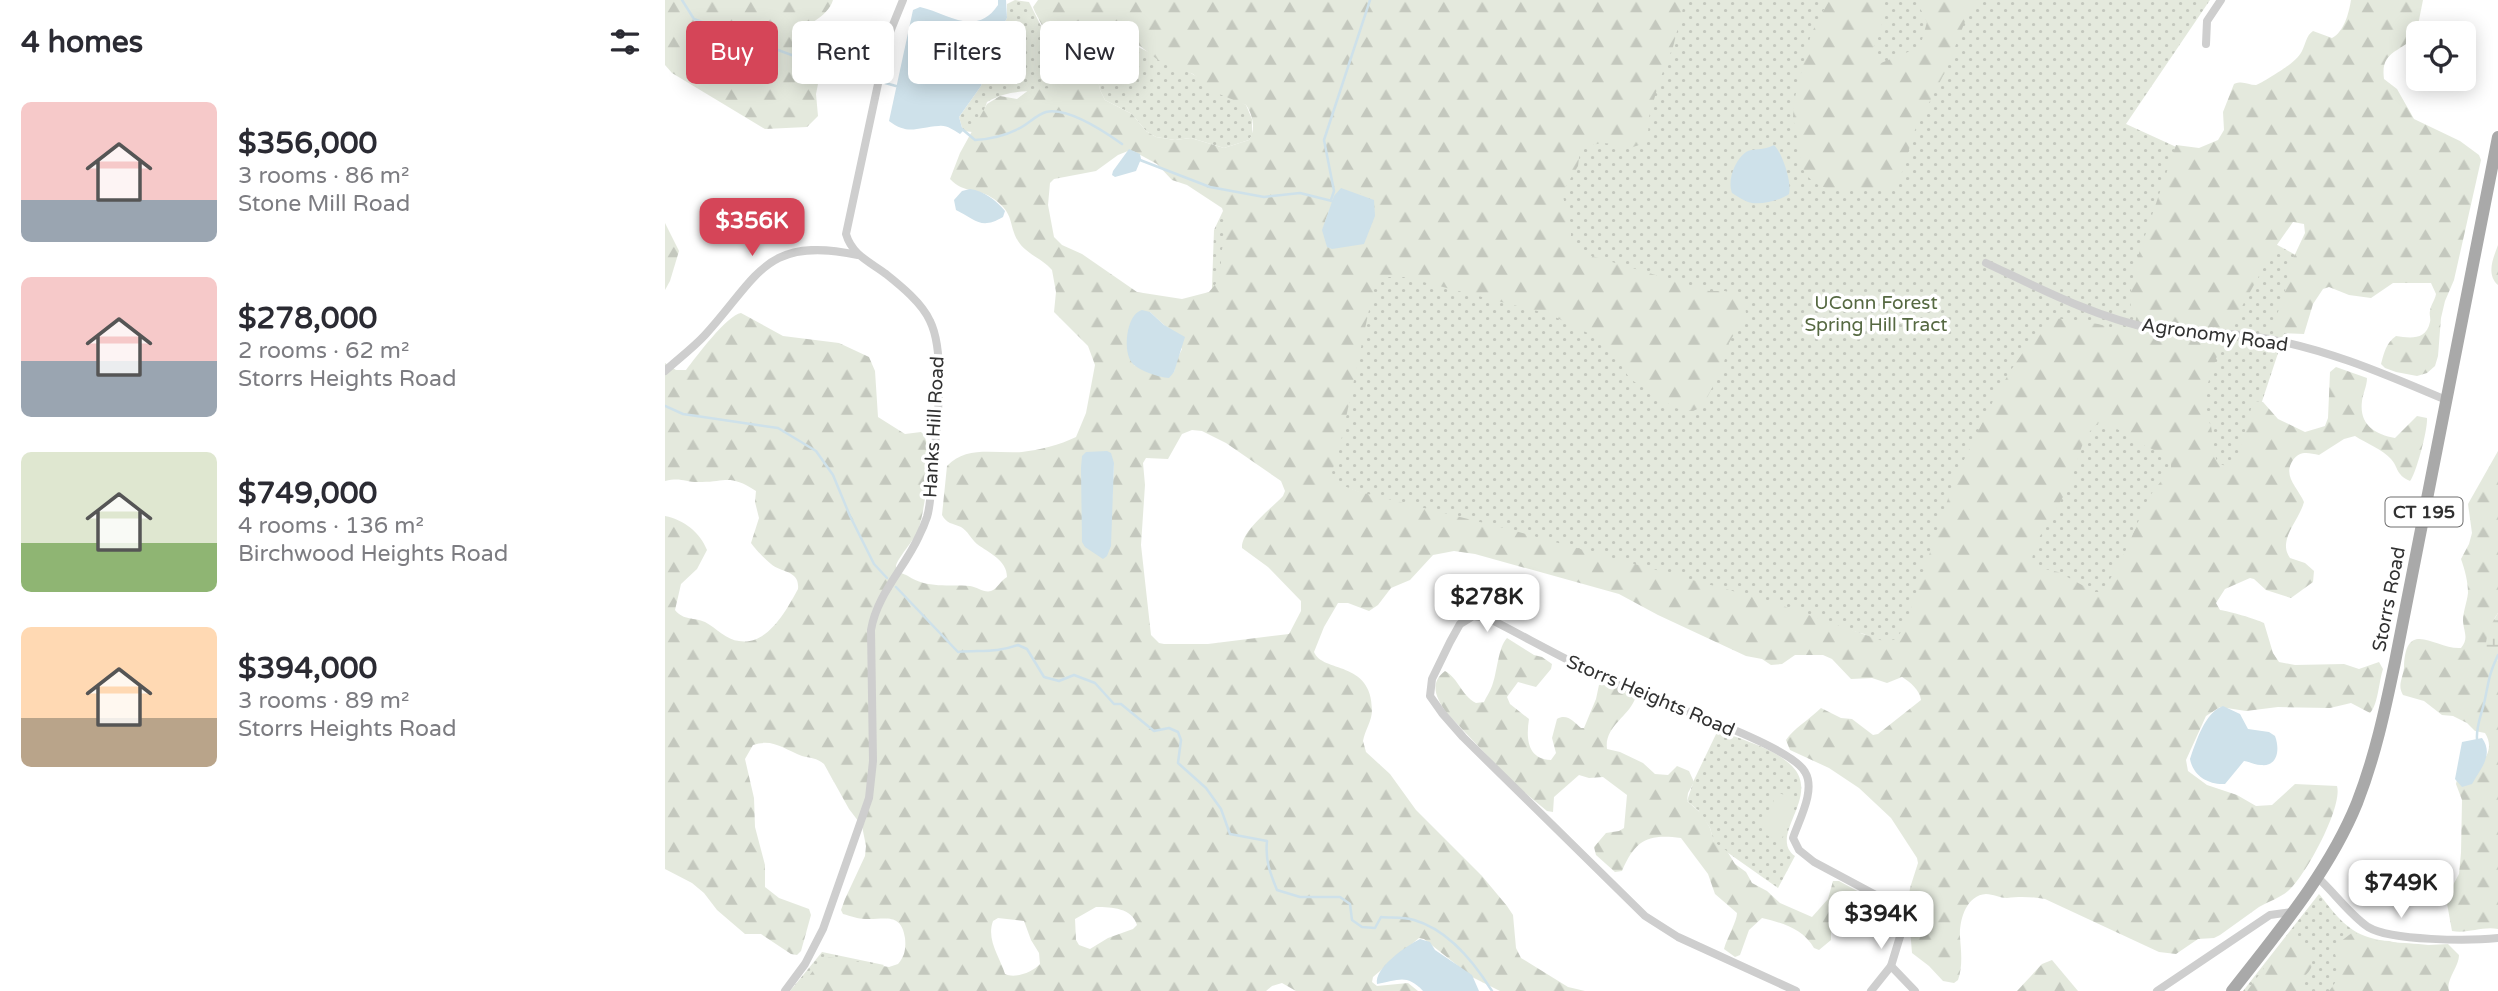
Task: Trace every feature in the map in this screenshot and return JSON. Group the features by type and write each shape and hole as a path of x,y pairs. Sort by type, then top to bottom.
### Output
{"main road":[{"name":"Storrs Road","path":"2232,991 2317,877 2356,804 2369,768 2383,717 2498,137"}],"street":[{"path":"831,250 841,243 846,234 888,37 903,0"},
{"path":"2206,44 2207,21 2221,0"},
{"name":"Hanks Hill Road","path":"785,991 806,964 823,929 869,798 873,761 873,616 928,516 932,475 938,372 937,343 930,319 911,296 859,256 851,247 846,234"},
{"path":"665,371 703,337 748,282 767,264 789,254 831,250 859,256"},
{"name":"Agronomy Road","path":"1986,263 2120,320 2154,329 2249,336 2294,345 2393,377 2446,400"},
{"name":"Storrs Heights Road","path":"1796,991 1678,937 1645,916 1463,737 1430,696 1432,679 1460,624 1473,616 1487,618 1568,662 1743,734 1796,761 1806,773 1809,789 1793,838 1799,850 1814,862 1887,901 1900,913 1902,930 1891,966 1871,991"},
{"path":"2317,877 2359,919 2375,930 2435,938 2498,938"},
{"path":"2157,991 2270,915 2292,912"},
{"path":"1891,966 1915,991"}],"green space":[{"path":"665,0 833,0 826,12 814,21 792,21 792,84 818,84 818,116 807,127 765,129 690,84 778,84 778,21 686,21 686,81 665,65"},
{"path":"1015,0 1029,2 1040,24 1040,84 1062,84 1060,90 1014,92 996,97 987,102 979,126 972,132 963,131 959,117 982,84 1026,84 1026,21 1005,21 1007,4"},
{"path":"1038,0 1685,0 1673,47 1649,117 1648,134 1642,144 1627,149 1617,144 1601,143 1580,150 1578,166 1563,197 1571,224 1571,241 1582,253 1709,291 1725,291 1744,302 1746,313 1729,343 1723,366 1702,407 1693,411 1675,408 1630,379 1606,342 1549,314 1404,277 1383,277 1375,284 1372,296 1338,455 1332,471 1333,482 1360,492 1508,529 1769,601 1886,642 1896,639 1906,624 1955,478 1994,399 2026,348 2046,324 2055,318 2129,332 2135,326 2136,318 2130,299 2134,268 2176,145 2199,148 2218,140 2224,130 2223,112 2234,84 2256,85 2284,69 2299,55 2307,37 2313,31 2332,38 2345,22 2351,0 2423,0 2419,21 2406,21 2406,44 2385,62 2384,79 2397,89 2414,119 2460,141 2479,155 2481,160 2454,280 2441,318 2435,366 2427,373 2417,376 2396,372 2381,364 2384,352 2396,336 2416,337 2428,328 2436,294 2431,283 2393,283 2371,298 2349,295 2329,287 2323,289 2313,304 2304,334 2283,333 2275,329 2289,267 2305,233 2304,224 2293,222 2274,249 2221,344 2208,383 2204,411 2211,426 2216,459 2227,465 2238,459 2253,401 2263,402 2278,419 2305,432 2325,426 2328,418 2330,372 2336,367 2367,378 2363,416 2369,427 2375,431 2395,438 2417,416 2427,418 2421,451 2410,481 2400,473 2388,456 2355,436 2344,439 2319,455 2305,453 2296,457 2290,466 2290,477 2304,502 2286,544 2290,558 2305,563 2314,571 2313,582 2291,598 2266,590 2250,578 2225,589 2216,603 2220,610 2264,623 2273,653 2279,662 2295,665 2344,664 2359,669 2379,662 2383,669 2377,699 2370,713 2351,703 2330,708 2278,707 2246,711 2220,707 2206,716 2186,760 2188,771 2207,785 2237,795 2256,806 2272,805 2295,784 2337,786 2329,825 2304,872 2285,893 2259,907 2220,935 2198,939 2176,954 2159,952 2045,899 1979,895 1969,904 1963,917 1958,980 1954,983 1943,981 1912,953 1908,904 1918,863 1891,818 1859,788 1829,768 1790,750 1786,740 1821,708 1841,718 1852,719 1873,735 1878,734 1921,700 1911,684 1902,677 1887,683 1872,678 1851,679 1832,659 1823,655 1795,655 1782,664 1771,665 1658,615 1619,594 1475,554 1454,551 1433,555 1410,580 1391,588 1378,605 1369,611 1348,603 1338,603 1314,652 1326,663 1356,675 1364,683 1370,694 1372,710 1363,741 1366,752 1390,774 1416,810 1482,876 1507,906 1513,915 1516,948 1521,958 1568,987 1585,991 1500,991 1472,977 1424,939 1419,938 1373,977 1372,982 1377,986 1408,983 1418,991 1296,991 1282,983 1266,991 797,991 820,962 829,957 889,967 898,964 905,952 905,938 900,924 891,919 862,919 843,914 841,910 845,899 865,856 862,826 849,809 824,764 773,744 753,745 745,759 754,798 755,827 765,865 765,887 779,898 809,909 811,915 801,951 797,955 791,954 761,934 745,934 717,910 692,883 665,869 665,516 679,520 691,528 707,550 697,569 681,584 675,610 682,616 705,622 735,640 749,641 759,638 775,624 798,589 798,583 793,575 771,564 751,543 759,518 755,502 756,491 747,485 727,480 665,481 665,363 676,370 686,370 720,328 741,313 783,336 839,343 869,357 875,371 878,417 905,434 921,432 928,450 926,495 918,531 899,560 897,569 923,583 970,586 983,591 995,588 1007,577 1001,561 977,544 961,527 948,522 942,515 947,466 963,455 1029,451 1076,437 1086,413 1095,365 1088,346 1054,312 1056,292 1052,270 1021,246 1001,204 988,196 961,187 950,179 960,153 987,104 1000,96 1017,99 1030,89 1056,88 1058,84 1099,84 1105,100 1132,114 1146,131 1156,137 1175,140 1191,138 1224,148 1249,140 1253,122 1246,105 1214,92 1193,74 1158,60 1139,46 1139,21 1040,21 1033,7","holes":["1133,151 1157,164 1172,180 1187,185 1222,208 1225,238 1221,253 1221,270 1219,280 1209,292 1182,299 1137,292 1082,254 1062,245 1054,237 1048,205 1050,183 1054,179 1096,171 1118,155","1352,190 1374,200 1375,216 1364,244 1322,230 1334,196","1150,312 1182,349 1174,372 1163,377 1134,365","2100,422 2115,428 2159,453 2171,463 2171,469 2145,504 2119,564 2100,592 2095,592 2058,572 2040,568 2032,559 2039,539 2067,490 2088,434","1192,430 1202,431 1226,443 1281,481 1285,491 1283,496 1246,534 1242,548 1268,567 1301,601 1301,611 1289,634 1208,644 1164,644 1151,635 1141,545 1145,485 1143,463 1146,458 1168,459 1182,434","1082,456 1114,463 1111,520 1082,520","1096,907 1115,908 1126,912 1137,925 1090,949 1079,945 1076,940 1075,919","998,918 1024,921 1039,953 1040,964 1024,974 1005,974 994,948 991,928 993,921"]},
{"name":"UConn Forest Spring Hill Tract","path":"1374,0 2210,0 2126,124 2185,151 2170,187 2307,261 2287,335 2284,335 2239,471 2061,731 1864,634 1398,506 1297,470 1208,400 1214,230 1231,194"},
{"path":"1829,0 1885,2 1885,14 1872,52 1876,62 1881,63 1920,47 1927,22 1916,0 1977,0 1966,19 1945,72 1915,130 1898,185 1890,192 1830,189 1810,179 1803,169 1793,117 1794,101 1811,34"},
{"path":"1139,47 1246,105 1252,119 1252,135 1249,140 1224,148 1191,138 1175,140 1156,137 1146,131 1132,114 1105,100 1099,84 1139,84"},
{"path":"665,223 679,251 665,290"},
{"path":"2498,245 2498,285 2491,271"},
{"path":"2498,451 2498,613 2494,619 2494,661 2498,660 2498,929 2458,932 2452,931 2446,898 2459,874 2461,853 2462,800 2456,784 2457,779 2472,776 2483,761 2488,751 2488,739 2485,733 2475,731 2467,723 2453,716 2442,715 2424,701 2403,695 2400,685 2410,643 2423,639 2461,648 2465,641 2463,618 2468,589 2461,559 2472,533 2468,504"},
{"path":"2498,613 2498,660 2488,660 2487,636"},
{"path":"1507,638 1552,664 1536,687 1518,682 1507,697 1510,704 1529,719 1528,740 1537,756 1551,760 1556,753 1552,738 1557,719 1567,718 1584,728 1599,685 1625,691 1635,699 1609,734 1607,749 1643,763 1655,774 1668,775 1677,766 1689,771 1694,782 1687,801 1702,814 1714,842 1727,851 1752,883 1767,891 1780,903 1812,917 1828,899 1833,881 1839,881 1883,905 1884,915 1874,914 1856,903 1844,904 1831,927 1831,940 1819,950 1792,928 1762,918 1749,930 1740,955 1735,957 1724,949 1737,913 1715,894 1708,874 1681,838 1660,837 1644,841 1632,852 1622,871 1615,872 1596,855 1594,847 1606,833 1624,828 1627,795 1603,777 1589,778 1579,775 1554,797 1553,812 1547,811 1513,783 1445,711 1439,701 1437,680 1445,671 1471,700 1476,703 1484,702 1492,686"},
{"path":"1718,730 1776,754 1792,766 1800,778 1799,803 1787,838 1788,848 1795,856 1778,888 1714,843 1710,828 1698,810 1687,801"},
{"path":"1777,792 1797,800 1781,841 1761,833"},
{"path":"2319,894 2343,922 2361,935 2399,943 2428,945 2449,991 2243,991"},
{"path":"2353,932 2373,940 2410,946 2448,944 2459,955 2449,982 2449,991 2329,991 2338,976 2334,950 2336,945"},
{"path":"2293,934 2303,942 2311,959 2311,968 2302,979 2308,991 2247,991 2288,936"},
{"path":"822,952 884,965 862,991 790,991"},
{"path":"2052,960 2078,991 2017,991 2042,964"}],"shaded area":[{"path":"998,0 1006,0 1005,21 976,21 989,15 998,5"},
{"path":"920,7 961,21 911,21 913,10"},
{"path":"908,33 908,84 982,84 959,117 963,131 960,134 942,126 913,130 896,126 889,121"},
{"path":"1774,145 1786,169 1789,194 1758,203 1748,202 1732,193 1731,176 1742,156 1749,151"},
{"path":"1129,149 1140,154 1141,159 1136,171 1115,177 1112,175 1113,171"},
{"path":"1341,188 1374,200 1375,216 1364,244 1332,249 1327,247 1322,230 1334,196"},
{"path":"970,189 994,200 1005,211 1003,217 984,223 956,210 954,200 962,191"},
{"path":"1142,310 1150,312 1164,325 1185,337 1174,372 1169,378 1136,367 1130,359 1127,334 1132,319"},
{"path":"1086,452 1111,453 1114,463 1111,546 1103,559 1082,542 1081,468 1082,456"},
{"path":"2223,706 2240,714 2248,729 2269,732 2275,736 2277,746 2276,756 2271,763 2259,765 2244,761 2225,784 2213,783 2198,775 2190,759 2206,721"},
{"path":"2482,738 2487,750 2485,761 2472,784 2462,787 2455,779 2462,742"},
{"path":"1420,939 1430,942 1435,950 1472,975 1479,991 1423,991 1407,980 1377,984 1380,971 1399,952"}],"waterway":[{"path":"682,0 694,19 792,55"},
{"path":"1331,200 1334,191 1324,140 1370,0"},
{"path":"889,84 896,86"},
{"path":"962,129 975,140 992,138 1018,129 1042,113 1055,111 1086,122 1122,144"},
{"path":"1140,160 1210,187 1264,197 1300,193 1332,201"},
{"path":"665,406 683,414 778,428 816,451 833,475 874,564 887,578"},
{"path":"896,587 958,652 996,650 1018,645 1027,649 1044,677 1059,681 1074,675 1095,683 1114,704 1121,704 1154,731 1169,728 1178,732 1181,740 1178,763 1206,788 1221,809 1230,834 1267,841 1269,866 1277,890 1300,897 1340,897 1350,904 1352,920 1362,927 1375,928 1381,917 1410,919 1427,925 1459,948 1492,991"},
{"path":"2477,739 2478,724 2498,655"}]}
